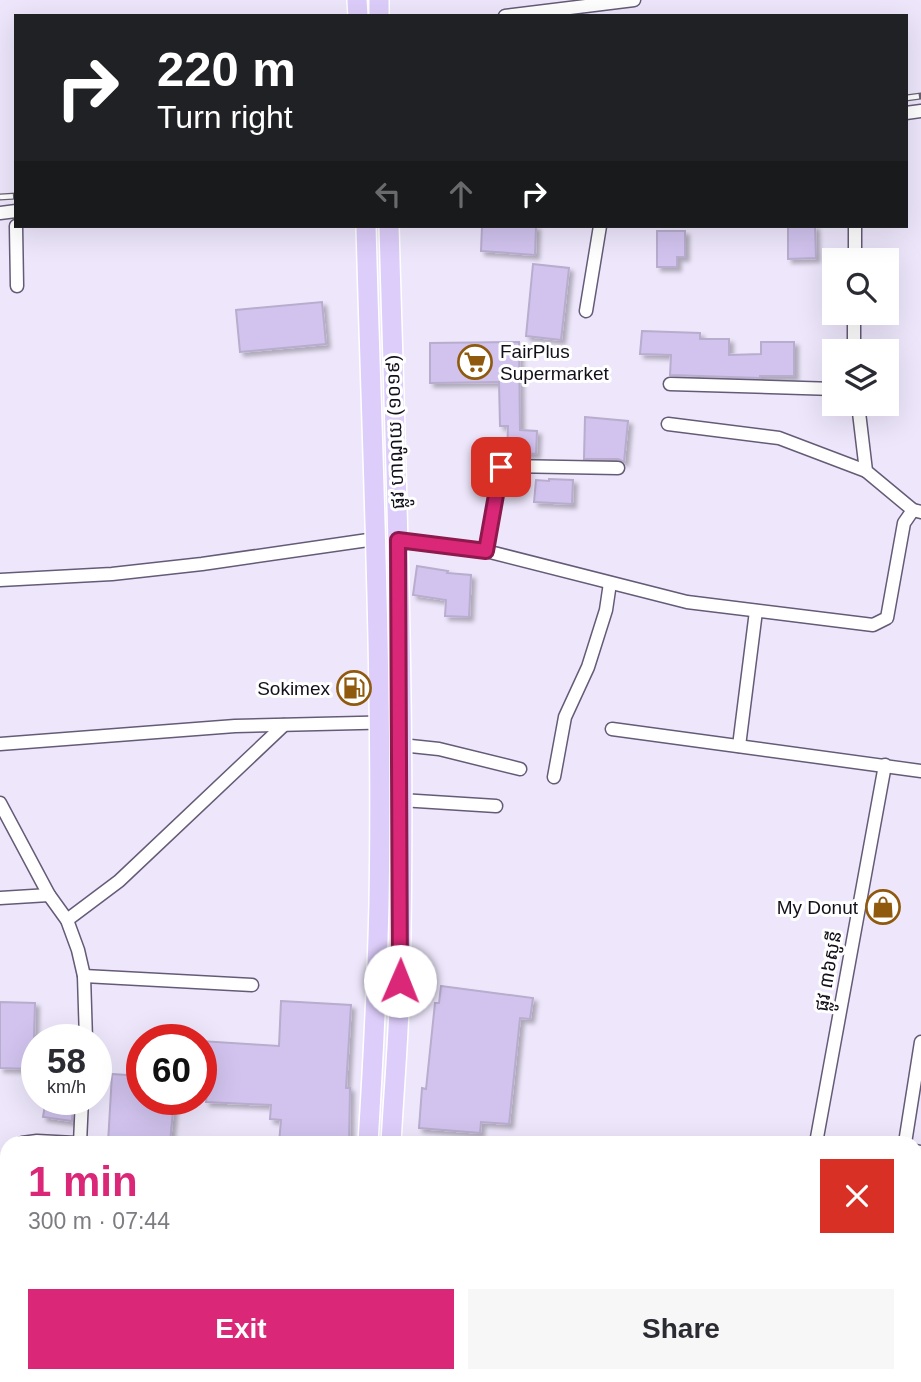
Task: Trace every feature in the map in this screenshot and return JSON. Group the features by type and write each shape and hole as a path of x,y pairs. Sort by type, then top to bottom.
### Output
{"main road":[{"name":"ផ្លូវ ហាណូយ (១០១៩)","path":"366,228 378,722 377,980 368,1136"},
{"name":"ផ្លូវ ហាណូយ (១០១៩)","path":"389,228 401,722 400,981 391,1136"}],"street":[{"path":"521,14 634,0"},
{"path":"16,228 17,286"},
{"path":"586,311 600,228"},
{"path":"855,228 855,248"},
{"path":"670,384 822,389"},
{"path":"859,416 866,471"},
{"path":"398,540 486,551 687,602 873,625 887,618 904,523 917,511 866,471 779,438 668,424"},
{"path":"486,551 502,466 618,468"},
{"path":"0,580 138,571 375,539"},
{"path":"554,777 565,717 588,667 606,610 610,583"},
{"path":"738,746 756,611"},
{"path":"0,744 235,726 401,722"},
{"path":"67,920 118,881 284,725"},
{"path":"612,729 921,771"},
{"path":"401,746 439,749 520,769"},
{"name":"ផ្លូវ ៣៦សូនី","path":"817,1136 886,765"},
{"path":"401,800 496,806"},
{"path":"0,803 49,895 67,920 84,976 86,1024"},
{"path":"0,898 49,895"},
{"path":"84,976 252,985"},
{"path":"906,1136 919,1070 921,1042"},
{"path":"78,1136 80,1115"}],"building":[{"path":"482,228 536,228 535,255 481,251"},
{"path":"788,228 815,228 816,258 788,259"},
{"path":"657,231 685,231 685,257 677,257 677,267 657,267"},
{"path":"533,264 569,268 561,340 526,336"},
{"path":"322,302 326,344 240,352 236,310"},
{"path":"642,331 700,333 700,339 729,339 729,355 761,354 761,342 794,342 794,376 760,378 670,375 671,355 640,354"},
{"name":"FairPlus Supermarket","path":"519,342 520,430 537,431 536,454 507,452 508,426 500,426 499,382 430,383 430,343"},
{"path":"585,417 628,421 624,462 618,459 584,459"},
{"path":"536,480 573,480 572,504 534,502"},
{"path":"417,566 471,575 469,617 445,616 446,600 413,595"},
{"path":"441,986 533,998 530,1019 520,1018 509,1124 481,1122 480,1133 419,1128 422,1088 426,1089 435,1003 439,1003"},
{"path":"281,1001 351,1005 346,1088 350,1088 349,1136 280,1136 281,1120 270,1119 271,1105 217,1103 217,1042 279,1046"},
{"path":"0,1002 35,1003 34,1024 21,1024 21,1069 0,1068"},
{"path":"112,1074 126,1075 126,1115 173,1115 171,1136 108,1136 110,1115 112,1115"},
{"path":"43,1115 72,1115 72,1121"}],"railway":[{"path":"908,98 921,96"},
{"path":"0,197 14,196"}],"place":[{"name":"FairPlus Supermarket","path":"475,362"},
{"name":"Sokimex","path":"354,688"},
{"name":"My Donut","path":"883,907"}],"route":[{"path":"400,981 401,722 398,540 486,551 501,467"}]}
